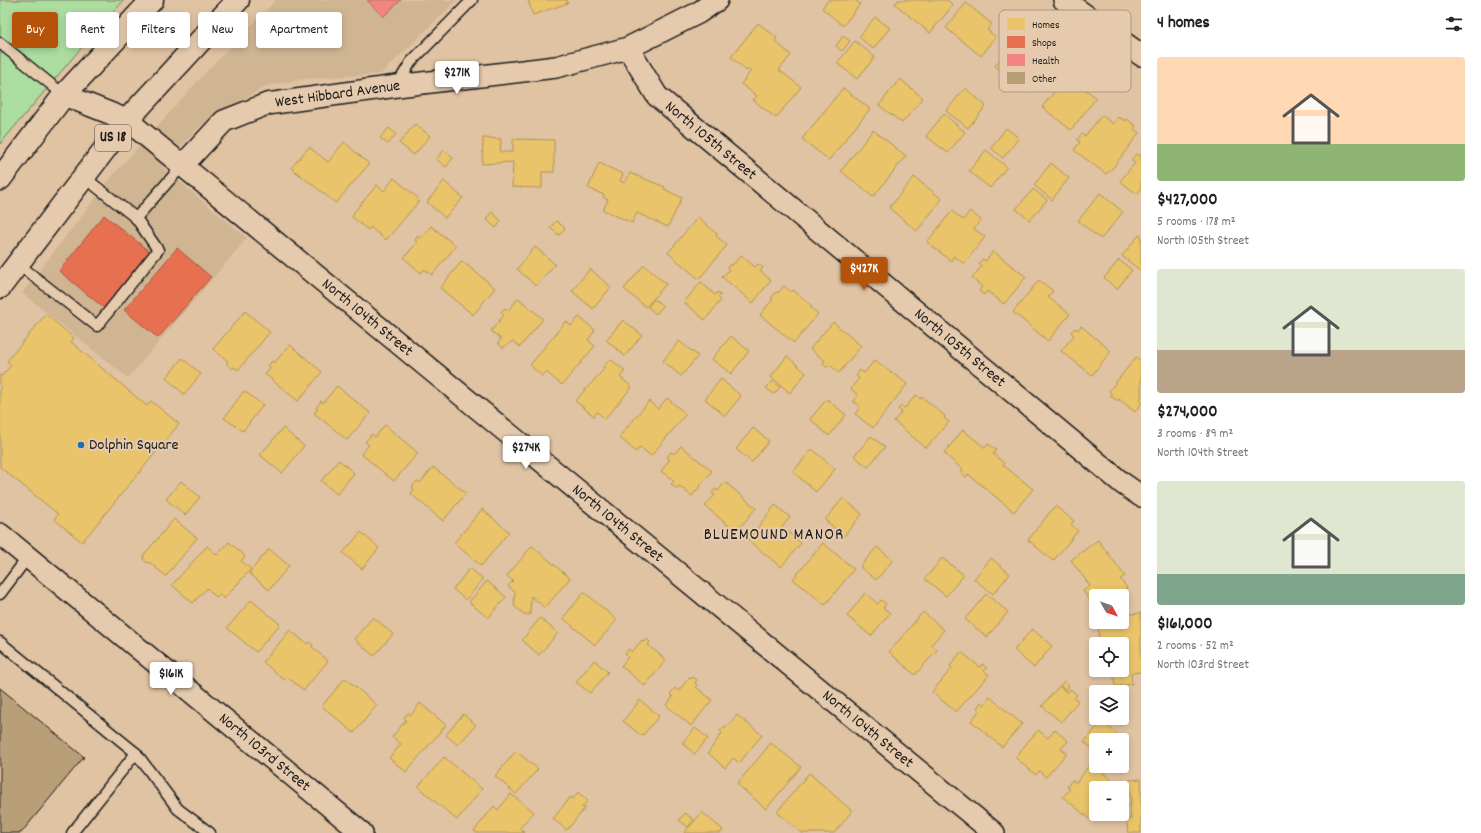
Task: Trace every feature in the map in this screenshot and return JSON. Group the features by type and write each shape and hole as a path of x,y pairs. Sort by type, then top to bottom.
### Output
{"main road":[{"path":"0,179 64,95 152,0"},
{"name":"US 18","path":"0,287 127,120 238,0"}],"street":[{"name":"West Hibbard Avenue","path":"182,166 224,121 267,104 397,86 556,67 628,48 698,13 717,0"},
{"path":"1064,0 1078,10"},
{"name":"North 105th Street","path":"628,48 657,96 1122,483 1141,496"},
{"path":"1131,48 1141,55"},
{"name":"North 104th Street","path":"64,95 127,120 994,833"},
{"name":"North 103rd Street","path":"0,534 362,833"}],"lane":[{"path":"397,86 411,62 472,0"},
{"path":"0,43 64,95"},
{"path":"136,218 182,166"},
{"path":"18,264 97,326 158,250 136,218 84,177"},
{"path":"0,594 28,557"},
{"path":"0,642 136,753 178,809 210,833"},
{"path":"72,833 136,753"}],"shaded area":[{"path":"276,0 457,0 381,74 304,79 266,86 200,126 162,167 247,238 128,378 22,293 114,174 206,72 229,48 248,48 248,29 256,21 256,48 342,48 342,12 264,12"}],"green space":[{"path":"0,0 124,0 113,12 66,12 66,48 81,48 0,144"}],"building: Homes":[{"path":"528,0 567,0 568,3 533,15"},
{"path":"828,0 855,0 860,4 843,26 822,8"},
{"path":"898,0 947,0 953,5 930,33 895,4"},
{"path":"966,3 992,24 987,30 996,37 981,56 946,28"},
{"path":"875,17 890,28 873,49 859,37"},
{"path":"758,23 777,38 775,41 791,55 779,70 801,87 776,118 753,100 757,96 741,84 751,71 749,69 747,71 731,57"},
{"path":"843,36 850,41 842,51 836,46"},
{"path":"855,41 875,57 857,79 837,63"},
{"path":"999,61 999,69 995,66"},
{"path":"900,79 923,98 902,123 879,105"},
{"path":"843,88 870,109 829,160 802,139"},
{"path":"965,88 986,106 968,128 946,111"},
{"path":"1054,92 1089,92 1096,98 1071,130 1042,107"},
{"path":"944,114 965,132 948,153 926,136"},
{"path":"1102,115 1113,124 1119,117 1125,121 1127,119 1136,126 1134,129 1139,133 1112,169 1106,174 1074,150 1080,142 1077,140 1082,134 1085,136"},
{"path":"415,124 430,136 414,155 399,143"},
{"path":"389,128 396,134 388,144 380,138"},
{"path":"1006,128 1019,138 1003,158 991,148"},
{"path":"873,130 906,156 873,197 841,171"},
{"path":"483,138 501,139 500,152 513,152 513,139 554,140 554,172 542,172 542,188 512,187 513,162 482,164"},
{"path":"344,142 369,164 336,203 291,168 309,147 328,162"},
{"path":"444,150 453,158 446,167 436,159"},
{"path":"986,150 1007,167 990,188 969,171"},
{"path":"1136,154 1140,156 1141,154 1141,189 1137,194 1120,181 1135,163 1131,160"},
{"path":"599,163 623,174 620,181 625,183 630,173 665,187 664,189 682,198 668,227 637,213 632,223 603,210 608,200 603,197 604,195 588,188"},
{"path":"1051,163 1069,178 1052,200 1034,185"},
{"path":"914,177 942,199 917,231 889,208"},
{"path":"394,178 420,200 386,240 370,227 368,230 352,217 354,214 353,213 377,185 384,191"},
{"path":"444,181 463,198 445,218 427,202"},
{"path":"1033,189 1047,200 1030,220 1016,209"},
{"path":"1100,193 1123,212 1101,239 1078,221"},
{"path":"952,211 963,220 970,211 981,220 974,229 985,237 964,264 954,256 951,261 927,242"},
{"path":"492,212 501,221 496,228 486,219"},
{"path":"698,217 727,245 699,279 668,253"},
{"path":"556,221 565,228 559,235 550,228"},
{"path":"431,226 456,246 432,275 424,269 421,273 404,258 417,242 415,240 418,236 420,239"},
{"path":"1139,235 1141,236 1141,271 1122,256"},
{"path":"535,247 555,264 536,286 517,269"},
{"path":"993,251 1026,277 1004,304 987,291 984,295 979,291 982,287 972,278 982,266 979,264 982,259 986,261"},
{"path":"741,255 755,267 758,264 763,268 760,271 771,280 753,303 722,277 729,270 727,268 730,264 732,266"},
{"path":"1119,260 1132,270 1117,289 1104,278"},
{"path":"462,261 495,288 473,315 440,288"},
{"path":"644,265 666,284 646,307 624,289"},
{"path":"590,269 611,287 593,309 572,291"},
{"path":"1039,280 1053,291 1048,297 1070,314 1048,341 1013,312"},
{"path":"701,282 715,295 718,292 721,295 718,297 721,300 705,320 684,302"},
{"path":"784,286 791,292 793,290 812,306 811,308 818,314 794,343 760,315 773,299 771,298"},
{"path":"518,298 543,319 520,347 513,341 503,348 498,343 501,339 491,331 504,315 501,312 505,308 508,311"},
{"path":"654,299 663,306 656,314 648,307"},
{"path":"245,311 270,332 238,370 234,367 232,369 226,363 228,361 213,349"},
{"name":"Dolphin Square","path":"46,314 74,338 71,342 147,406 151,401 179,424 82,542 54,519 58,514 0,467 0,375 2,376 11,365 7,361"},
{"path":"579,317 595,330 588,340 595,346 562,385 546,372 542,376 530,365 566,321 571,326"},
{"path":"623,320 642,335 625,356 606,340"},
{"path":"833,322 861,346 839,373 830,365 827,367 822,364 825,361 810,349"},
{"path":"1081,326 1111,351 1092,375 1061,351 1074,335 1071,332 1075,328 1078,330"},
{"path":"731,336 749,351 731,374 712,359"},
{"path":"679,341 698,356 681,376 663,361"},
{"path":"290,345 322,372 298,401 265,374 271,368 268,366 272,361 274,363"},
{"path":"787,356 806,373 790,393 771,377"},
{"path":"1136,357 1141,361 1141,404 1135,412 1119,399 1118,401 1110,396 1112,394 1109,391"},
{"path":"182,358 201,374 184,394 166,378"},
{"path":"610,359 625,371 620,377 632,387 605,419 597,412 594,416 575,401 605,368 603,367"},
{"path":"875,360 907,384 873,428 855,414 860,407 853,401 858,395 851,389 859,378 856,376 860,370 864,373"},
{"path":"721,379 741,396 725,416 705,399"},
{"path":"773,381 780,387 774,394 766,388"},
{"path":"337,386 370,413 347,440 314,413 318,409 316,408 321,401 323,403"},
{"path":"244,391 263,405 243,431 224,418"},
{"path":"916,395 921,399 922,397 945,416 944,418 949,422 926,448 894,421 902,412 898,409 901,406 905,408"},
{"path":"667,398 686,414 651,456 640,447 636,452 619,437 649,401 658,409"},
{"path":"827,399 846,415 829,436 810,419"},
{"path":"385,425 418,453 394,481 361,454 369,445 365,442 372,434 375,437"},
{"path":"283,428 304,446 282,473 260,455"},
{"path":"753,428 769,441 752,462 736,449"},
{"path":"963,430 985,448 988,444 996,450 993,454 1004,463 1003,465 1033,489 1014,512 968,474 966,477 961,473 963,470 944,453"},
{"path":"871,436 885,447 868,467 854,456"},
{"path":"681,446 712,471 692,496 679,486 677,489 671,484 674,481 661,471 670,459 667,457 671,452 674,454"},
{"path":"812,449 835,469 816,492 793,472"},
{"path":"339,460 354,473 337,494 321,481"},
{"path":"433,467 466,493 443,521 411,494 414,489 412,487 417,481 420,483"},
{"path":"181,481 200,497 185,515 166,499"},
{"path":"725,482 756,508 736,532 705,506 715,495 712,493 715,489 718,491"},
{"path":"843,498 862,514 844,536 825,520"},
{"path":"775,505 790,517 782,527 801,543 781,567 748,540"},
{"path":"1055,506 1074,521 1071,524 1078,531 1053,561 1028,540"},
{"path":"482,509 509,532 481,566 454,543"},
{"path":"174,519 197,538 166,576 143,559 143,556"},
{"path":"361,532 379,548 362,569 343,553"},
{"path":"1098,540 1125,576 1120,579 1127,588 1089,589 1089,599 1083,591 1090,586 1071,560"},
{"path":"229,542 245,556 241,561 251,569 224,599 219,594 216,597 207,588 193,603 172,585 207,546 217,555"},
{"path":"823,543 854,569 825,605 793,579"},
{"path":"532,546 570,578 545,608 531,596 530,615 524,614 514,606 515,592 508,586 513,581 507,576"},
{"path":"877,547 893,560 876,580 860,567"},
{"path":"269,549 289,566 269,590 249,573"},
{"path":"942,558 964,575 946,596 925,579"},
{"path":"991,558 1010,574 993,594 974,579"},
{"path":"470,568 483,579 466,600 453,589"},
{"path":"487,581 506,597 488,618 469,602"},
{"path":"584,592 617,620 595,645 563,618"},
{"path":"865,593 878,604 881,600 886,604 883,608 890,613 871,636 847,616"},
{"path":"986,594 1008,612 987,637 965,619"},
{"path":"251,600 280,624 256,652 227,628"},
{"path":"923,612 944,630 931,645 937,650 915,675 889,652"},
{"path":"1141,613 1141,672 1131,673 1132,684 1115,685 1114,677 1129,677 1129,637 1099,637 1098,629 1129,629 1129,614"},
{"path":"373,617 393,634 374,656 354,639"},
{"path":"540,618 558,633 539,655 522,640"},
{"path":"1032,629 1052,646 1034,668 1014,650"},
{"path":"290,630 307,644 309,642 313,645 312,647 328,661 304,690 287,677 284,680 263,662"},
{"path":"647,639 650,642 648,645 666,660 645,686 621,666 628,657 625,654 629,649 632,652 642,640 644,642"},
{"path":"961,652 980,667 982,664 987,668 984,671 989,675 956,712 932,692 952,668 950,666"},
{"path":"594,660 608,672 590,693 576,682"},
{"path":"693,677 697,680 695,683 697,685 696,687 712,700 691,726 666,705 673,697 670,694 675,688 678,691 689,678 691,679"},
{"path":"345,678 377,705 354,733 322,706"},
{"path":"1064,681 1069,686 1066,690 1060,686"},
{"path":"1059,686 1067,693 1070,689 1077,695 1074,698 1078,701 1061,722 1042,706"},
{"path":"990,697 1022,724 1002,747 971,721 980,710 977,708 981,702 984,705"},
{"path":"640,700 659,716 642,736 623,721"},
{"path":"420,703 446,725 406,772 389,758 401,744 392,737 406,720 404,718 408,713 411,715"},
{"path":"463,714 476,725 458,745 446,735"},
{"path":"737,715 762,735 739,763 733,758 725,768 708,753 722,733 720,731 725,726 727,727"},
{"path":"1099,725 1107,725 1116,733 1092,733"},
{"path":"695,728 708,738 695,754 682,743"},
{"path":"1038,730 1048,738 1055,730 1068,741 1061,749 1067,753 1046,777 1039,771 1036,775 1015,757"},
{"path":"1089,736 1089,746 1084,742"},
{"path":"771,743 801,767 766,809 737,784"},
{"path":"516,751 538,769 516,794 495,776"},
{"path":"444,757 482,789 457,820 418,787"},
{"path":"1089,766 1089,773 1103,773 1113,781 1089,781 1089,818 1063,797 1070,789 1067,787 1072,780 1076,783"},
{"path":"809,773 852,811 834,833 802,833 777,812"},
{"path":"1141,779 1141,833 1128,833 1126,821 1131,819 1129,805 1131,805 1129,780"},
{"path":"578,792 588,801 582,807 585,808 567,830 553,819 570,797 573,799"},
{"path":"511,794 534,812 520,828 525,833 476,833 474,831 494,806 498,810"},
{"path":"702,812 723,830 721,833 684,833"},
{"path":"685,813 694,820 688,827 679,820"}],"building: Shops":[{"path":"104,215 150,252 104,308 59,271"},
{"path":"177,248 211,277 158,338 124,310"}],"building: Health":[{"path":"367,0 401,0 383,17"}],"building: Other":[{"path":"0,688 84,757 21,833 0,833"}],"place":[{"name":"Dolphin Square","path":"81,445"}],"district":[{"name":"BLUEMOUND MANOR","path":"774,536"}]}
